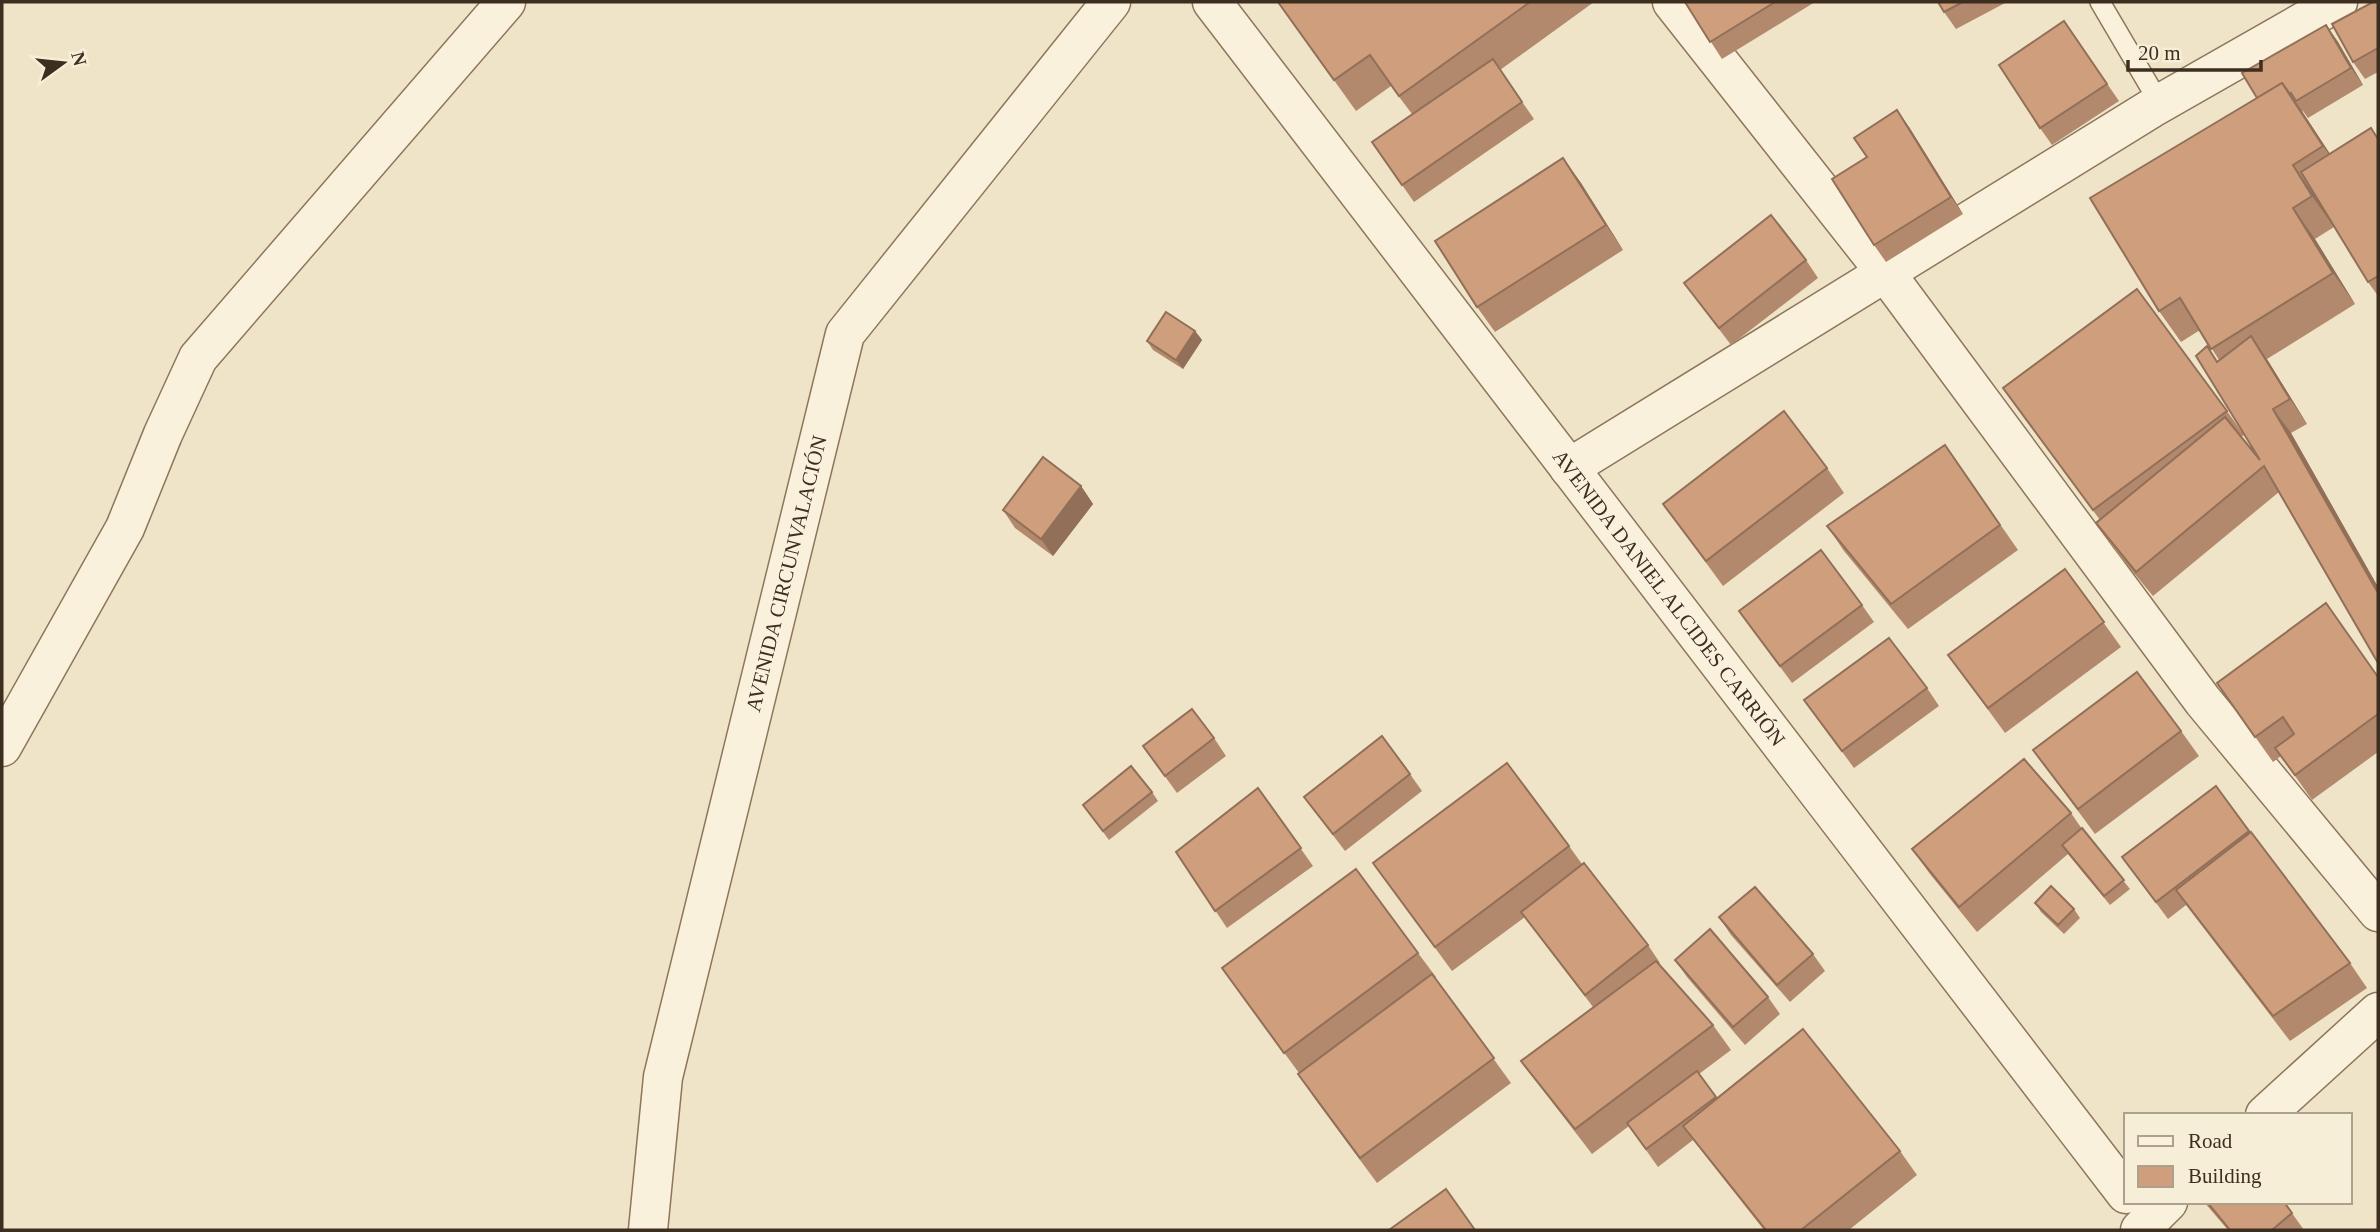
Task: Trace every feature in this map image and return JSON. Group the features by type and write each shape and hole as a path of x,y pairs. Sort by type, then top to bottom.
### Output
{"street":[{"path":"2,747 125,528 163,434 198,358 505,2"},
{"name":"AVENIDA CIRCUNVALACIÓN","path":"648,1230 663,1077 845,334 1111,2"},
{"name":"AVENIDA DANIEL ALCIDES CARRIÓN","path":"1212,2 2124,1186"},
{"path":"1672,2 1885,272 2203,701 2378,912"},
{"path":"1569,468 2160,104 2338,2"},
{"path":"2266,1113 2378,1012"}],"lane":[{"path":"2100,2 2160,104"}],"building":[{"path":"1278,2 1530,2 1399,96 1370,55 1334,80"},
{"path":"1685,2 1775,2 1710,42"},
{"path":"1938,2 1963,2 1944,12"},
{"path":"2373,2 2378,2 2378,48 2353,62 2332,24"},
{"path":"2064,21 2107,84 2040,128 1999,65"},
{"path":"2326,25 2351,68 2296,101 2282,83 2257,98 2242,73"},
{"path":"1493,59 1522,102 1402,185 1372,142"},
{"path":"2282,83 2323,146 2293,165 2312,196 2293,208 2333,273 2211,349 2180,298 2159,311 2090,198"},
{"path":"1897,110 1951,197 1874,245 1832,179 1867,157 1854,138"},
{"path":"2371,128 2378,139 2378,276 2368,282 2301,172"},
{"path":"1563,158 1606,225 1477,307 1435,241"},
{"path":"1771,215 1806,260 1719,328 1684,283"},
{"path":"2137,289 2227,411 2093,510 2003,388"},
{"path":"1166,312 1195,331 1176,360 1147,341"},
{"path":"2251,336 2290,399 2273,409 2378,593 2378,663 2264,466 2136,572 2096,523 2225,417 2260,460 2196,356 2207,346 2217,362"},
{"path":"1784,411 1827,468 1706,561 1663,504"},
{"path":"1945,445 2000,525 1891,604 1827,526"},
{"path":"1043,457 1081,486 1041,539 1003,510"},
{"path":"1821,550 1862,605 1780,666 1739,611"},
{"path":"2065,569 2104,622 1988,708 1948,655"},
{"path":"2326,603 2378,677 2378,714 2295,775 2275,748 2294,734 2283,717 2255,737 2217,683"},
{"path":"1889,638 1927,688 1842,751 1804,700"},
{"path":"2137,672 2181,731 2078,809 2033,750"},
{"path":"1192,709 1214,738 1165,776 1143,746"},
{"path":"1382,736 1410,774 1333,834 1304,797"},
{"path":"2024,759 2071,813 1959,907 1912,849"},
{"path":"1507,763 1569,846 1435,947 1373,863"},
{"path":"1131,766 1152,792 1103,831 1083,805"},
{"path":"2216,786 2249,831 2156,902 2122,857"},
{"path":"1258,788 1301,848 1215,911 1176,852"},
{"path":"2082,828 2124,880 2104,896 2062,845"},
{"path":"2251,832 2350,963 2273,1016 2176,890"},
{"path":"1584,863 1648,945 1585,995 1521,912"},
{"path":"1356,869 1418,953 1284,1053 1222,968"},
{"path":"2051,886 2074,909 2058,925 2035,903"},
{"path":"1755,887 1813,954 1777,985 1719,917"},
{"path":"1710,929 1768,997 1733,1027 1675,960"},
{"path":"1656,961 1713,1025 1575,1129 1521,1061"},
{"path":"1432,974 1494,1058 1360,1158 1298,1074"},
{"path":"1803,1029 1900,1151 1801,1230 1766,1230 1683,1126"},
{"path":"1697,1071 1716,1097 1646,1149 1627,1123"},
{"path":"1446,1189 1475,1230 1389,1230"},
{"path":"2209,1204 2285,1204 2292,1213 2272,1230 2230,1230"}]}
